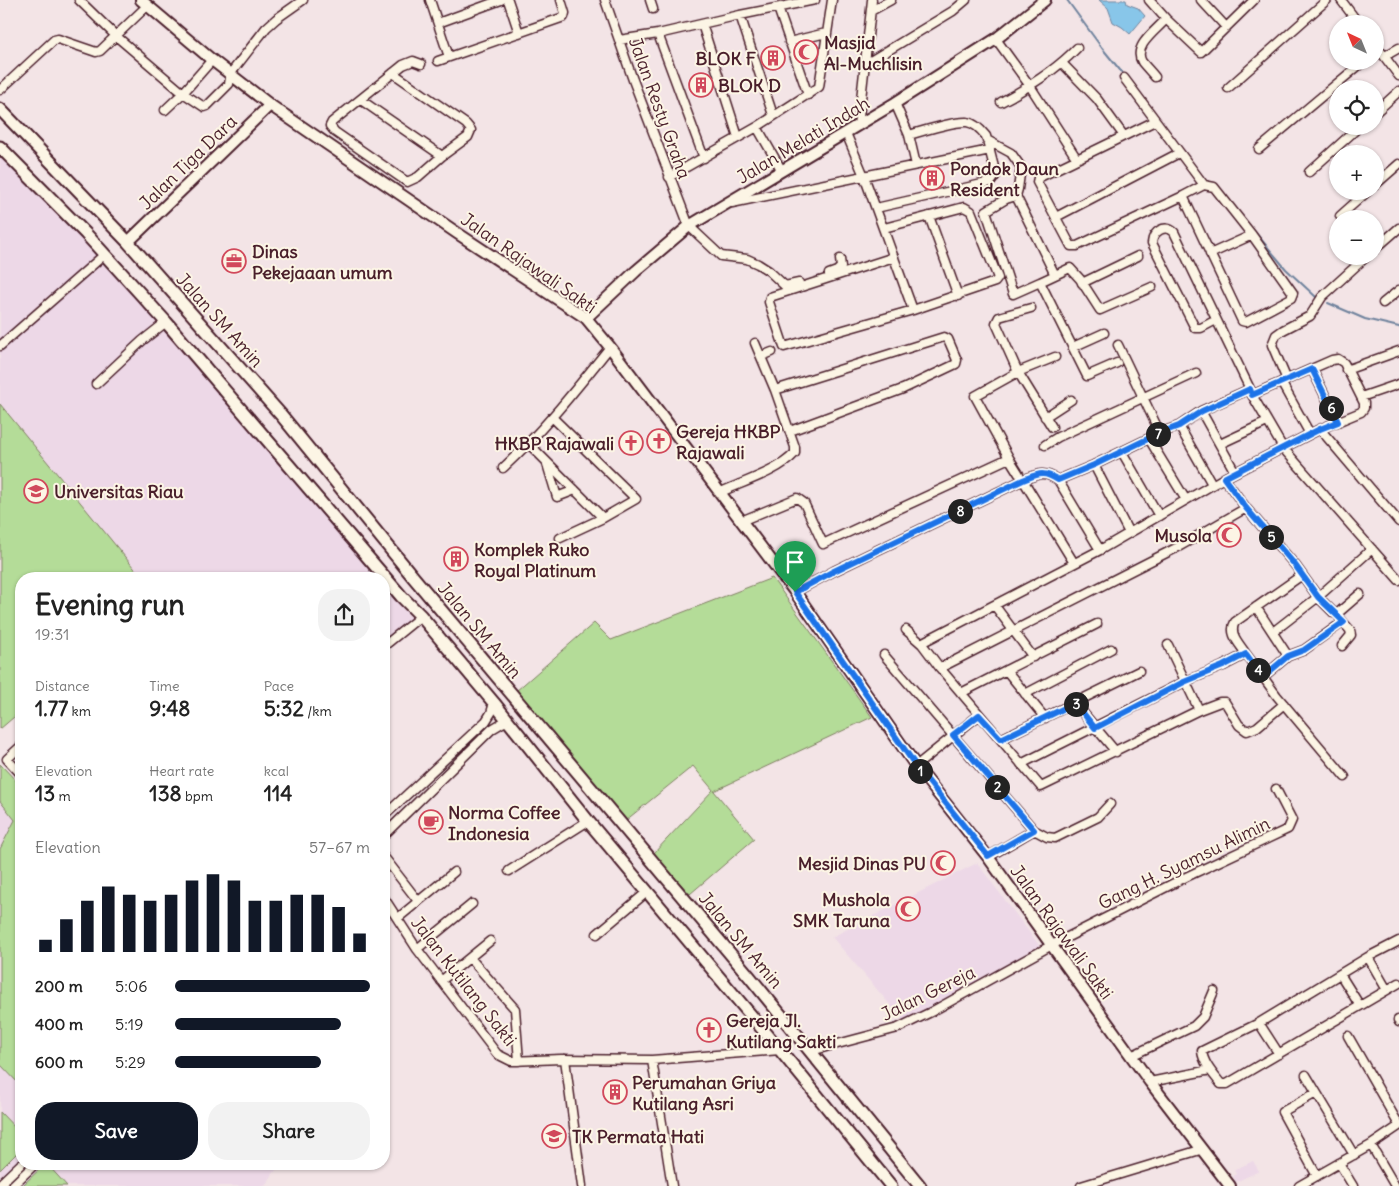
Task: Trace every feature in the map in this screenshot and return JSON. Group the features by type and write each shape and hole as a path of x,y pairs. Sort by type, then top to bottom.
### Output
{"main road":[{"name":"Jalan Melati Indah","path":"586,318 636,271 689,226 858,126 996,39 1045,0"},
{"name":"Jalan Rajawali Sakti","path":"144,3 212,60 270,105 586,318 795,592 916,766 988,856 1150,1082 1200,1150 1230,1186"},
{"name":"Jalan Tiga Dara","path":"128,242 270,105"},
{"name":"Jalan SM Amin","path":"0,109 128,242 282,416 414,578 811,1051 920,1186"},
{"name":"Jalan SM Amin","path":"0,147 166,322 380,572"},
{"name":"Jalan SM Amin","path":"390,583 421,616 509,721 588,821 891,1186"},
{"path":"575,804 590,789"}],"street":[{"path":"79,0 116,36 183,93 202,106 207,106 228,84 231,73 266,28 303,0"},
{"path":"430,0 449,57"},
{"path":"438,22 501,0"},
{"path":"508,0 518,33"},
{"path":"438,61 564,17 565,13 561,0"},
{"name":"Jalan Resty Graha","path":"605,0 669,177 689,226"},
{"path":"650,0 653,10"},
{"path":"619,40 658,34 815,0"},
{"path":"669,177 756,127 819,87 832,0"},
{"path":"858,126 872,0"},
{"path":"871,11 890,0"},
{"path":"864,65 953,11 966,0"},
{"path":"1149,0 1201,52 1254,0"},
{"path":"1201,0 1226,27"},
{"path":"1228,88 1327,0"},
{"path":"1341,0 1352,15"},
{"path":"0,90 54,40 58,39 98,52 116,36 144,3"},
{"path":"778,8 808,95"},
{"path":"740,15 773,115"},
{"path":"1155,77 1139,55 1140,47 1166,19"},
{"path":"702,24 738,137"},
{"path":"789,42 826,33"},
{"path":"658,34 704,158"},
{"path":"996,39 1030,86 1077,159"},
{"path":"1001,102 1030,86 1062,63 1077,48"},
{"path":"1399,48 1385,56 1399,76"},
{"path":"164,110 183,93 212,60"},
{"path":"393,73 471,130 468,137 418,177 407,182 335,132 330,126 332,122 361,100 393,73 408,62 413,61 421,64"},
{"path":"1062,63 1097,99 1124,136"},
{"path":"1259,149 1353,70"},
{"path":"1124,78 1204,185"},
{"path":"1384,104 1399,91"},
{"path":"361,100 442,156"},
{"path":"895,103 909,134 916,165"},
{"path":"1156,121 1040,176 1037,181 1071,246 1074,247 1204,185 1214,187 1252,235 1293,295 1290,299 1246,322 1242,320 1183,196"},
{"path":"876,208 991,182 996,175 983,131 969,122 909,134"},
{"path":"756,127 782,171"},
{"path":"846,133 884,228 913,310"},
{"path":"1309,172 1350,135"},
{"path":"987,140 1011,153 1021,167 1016,196 1055,275"},
{"path":"730,203 990,150"},
{"path":"1056,217 1179,153"},
{"path":"367,171 374,159"},
{"path":"1384,177 1399,164"},
{"path":"1016,196 1006,199 986,211 1013,294 1070,268 1082,283 1096,307 1100,310 1152,287"},
{"path":"1347,210 1358,200"},
{"path":"884,228 964,207 971,211 998,278 995,282 958,296 784,346 769,302 770,297 894,257"},
{"path":"929,216 958,296"},
{"path":"689,226 721,256 747,259 758,264 769,271 785,286 837,271 841,267 840,259"},
{"path":"1216,320 1201,328 1195,328 1152,243 1152,237 1156,232 1163,228 1168,228 1174,232 1251,392 1283,448 1399,580"},
{"path":"1384,241 1399,228"},
{"path":"1210,254 1252,235"},
{"path":"0,346 104,255"},
{"path":"1082,283 1138,256"},
{"path":"1310,434 1284,381 1272,345 1276,335 1310,316 1322,297 1356,265"},
{"path":"1040,282 1087,376 1118,363"},
{"path":"1383,304 1399,290"},
{"path":"1031,308 999,318 996,323 1018,372 1052,427"},
{"path":"96,384 142,341 166,322"},
{"path":"1073,346 1104,333"},
{"path":"775,390 944,337 948,338 957,360 956,364 902,390 790,431"},
{"path":"719,493 779,466 789,460 795,453 790,431 775,390 762,356 755,344"},
{"path":"1118,345 1160,433"},
{"path":"504,468 553,418 610,348"},
{"path":"1346,370 1399,351"},
{"path":"762,356 772,352"},
{"path":"1055,357 1018,372 975,396 1009,458 1074,564"},
{"path":"922,644 1100,550 1212,484 1320,429 1361,412 1364,408 1364,403 1344,363 1338,359 1332,360 1284,381 1202,411 1179,426 1058,480"},
{"path":"1312,369 1338,422"},
{"path":"1045,445 1058,436 1196,373"},
{"path":"1361,397 1399,384"},
{"path":"1045,417 1071,400"},
{"path":"1202,411 1235,472"},
{"path":"553,418 636,498 636,500 603,518 560,538"},
{"path":"1220,444 1267,422"},
{"path":"1179,426 1212,484"},
{"path":"1320,429 1399,522"},
{"path":"1149,439 1186,500"},
{"path":"529,444 603,518"},
{"path":"1122,452 1159,516"},
{"path":"741,521 797,498 804,503 823,544 1009,458"},
{"path":"547,462 557,497 575,490"},
{"path":"1094,465 1128,533"},
{"path":"795,592 1021,477 1040,473 1049,474 1058,480 1100,550"},
{"path":"1224,478 1246,508 1295,565 1318,597 1350,630 1351,635 1342,646"},
{"path":"940,668 1180,546 1246,508"},
{"path":"1274,632 1318,597 1372,549"},
{"path":"1302,575 1234,622 1231,630 1263,677 1345,777"},
{"path":"1336,614 1360,594"},
{"path":"995,606 1034,657"},
{"path":"1256,607 1288,656"},
{"path":"390,641 421,616"},
{"path":"1263,677 1288,656 1304,650 1344,622"},
{"path":"961,693 1097,624"},
{"path":"906,630 922,644 1043,790 1199,710 1224,702 1239,726 1247,731 1257,727 1284,704"},
{"path":"1168,645 1199,710"},
{"path":"1025,694 1111,649"},
{"path":"1021,764 1184,682 1246,654"},
{"path":"884,655 1034,830 1047,837 1054,838 1098,817 1110,804"},
{"path":"1006,670 1045,718"},
{"path":"1001,739 1139,671"},
{"path":"390,810 486,721 491,714 494,703"},
{"path":"1075,703 1116,752"},
{"path":"916,766 979,715"},
{"path":"390,829 492,729 502,722 509,721"},
{"path":"15,752 7,759 15,768"},
{"name":"Gang H. Syamsu Alimin","path":"1052,945 1186,877 1288,830 1292,820 1276,790"},
{"path":"509,871 588,821"},
{"path":"988,856 1034,830"},
{"path":"390,865 418,901"},
{"path":"398,918 454,872"},
{"path":"597,934 647,892"},
{"path":"417,949 472,904"},
{"name":"Jalan Kutilang Sakti","path":"390,907 417,949 497,1054 511,1061 565,1059 652,1060 780,1050"},
{"path":"442,981 490,941"},
{"path":"1398,943 1368,957 1259,1023 1202,1052 1202,1055 1210,1070 1224,1086 1399,983"},
{"name":"Jalan Gereja","path":"811,1051 898,1028 931,1012 1052,945"},
{"path":"1368,957 1387,990"},
{"path":"470,958 515,1009 518,1061"},
{"path":"1340,974 1360,1006"},
{"path":"1131,1056 1194,1026 1203,1017 1214,991"},
{"path":"1259,1023 1279,1054"},
{"path":"1302,1185 1371,1145 1399,1126 1348,1036"},
{"path":"565,1059 582,1186"},
{"path":"652,1060 672,1186"},
{"path":"1150,1082 1210,1070"},
{"path":"1306,1075 1354,1155"},
{"path":"1316,1093 1278,1115 1317,1176"},
{"path":"1371,1145 1395,1186"},
{"path":"1081,1186 1200,1150"},
{"path":"1340,1163 1353,1186"},
{"path":"0,1184 15,1170"},
{"path":"12,1186 29,1170"}],"shaded area":[{"path":"0,153 82,237 162,325 372,572 15,572 15,716 0,729"},
{"path":"390,592 412,619 390,636"},
{"path":"0,764 15,780 15,1170 276,1170 265,1186 0,1186"},
{"path":"977,863 1042,949 904,1021 832,937"},
{"path":"1253,1161 1259,1171 1236,1182 1233,1176 1236,1174 1234,1170"}],"green space":[{"name":"Universitas Riau","path":"0,404 137,572 15,572 15,716 0,729"},
{"path":"772,578 872,717 714,791 754,839 690,894 653,854 713,790 693,766 625,821 516,691 594,623 611,640"},
{"path":"0,764 15,780 15,820 0,801"},
{"path":"15,820 15,1080 0,1064 0,849"},
{"path":"0,1112 15,1128 15,1155 0,1170"},
{"path":"39,1170 52,1170 67,1186 22,1186"}],"water":[{"path":"1099,0 1126,0 1127,4 1138,8 1145,16 1130,34 1113,22 1108,8"}],"waterway":[{"path":"1067,0 1124,75"},
{"path":"1176,142 1206,181 1212,183"},
{"path":"1240,214 1286,269 1316,297"},
{"path":"1328,303 1365,319 1399,327"}],"place":[{"name":"Masjid Al-Muchlisin","path":"806,52"},
{"name":"BLOK F","path":"773,58"},
{"name":"BLOK D","path":"701,85"},
{"name":"Pondok Daun Resident","path":"932,178"},
{"name":"Dinas Pekejaaan umum","path":"234,261"},
{"name":"Gereja HKBP Rajawali","path":"659,441"},
{"name":"HKBP Rajawali","path":"631,443"},
{"name":"Universitas Riau","path":"36,491"},
{"name":"Musola","path":"1229,535"},
{"name":"Komplek Ruko Royal Platinum","path":"456,559"},
{"name":"Norma Coffee Indonesia","path":"431,822"},
{"name":"Mesjid Dinas PU","path":"943,863"},
{"name":"Mushola SMK Taruna","path":"908,909"},
{"name":"Gereja Jl. Kutilang Sakti","path":"709,1030"},
{"name":"Perumahan Griya Kutilang Asri","path":"615,1092"},
{"name":"TK Permata Hati","path":"554,1136"}],"route":[{"path":"1312,369 1338,422 1320,429 1224,478 1246,508 1295,565 1318,597 1344,622 1304,650 1288,656 1263,677 1246,654 1184,682 1095,728 1075,703 1001,739 979,715 953,735 1034,830 988,856 916,766 795,592 834,571 1023,480 1040,473 1049,474 1058,480 1179,426 1202,411 1250,389 1252,395 1312,369"}]}
